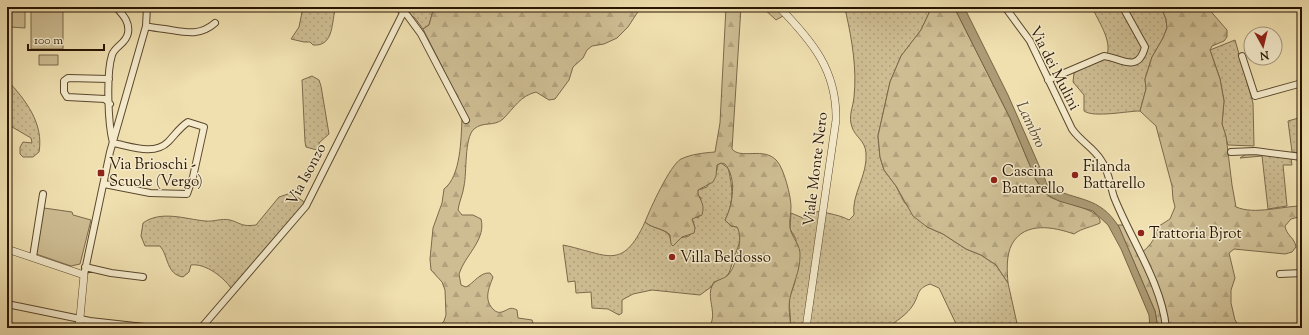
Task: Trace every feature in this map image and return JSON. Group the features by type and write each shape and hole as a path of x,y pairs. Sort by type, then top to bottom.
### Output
{"street":[{"path":"113,143 111,133 109,79 112,54 125,42 128,34 128,23 116,7"},
{"path":"79,328 85,267 113,143 146,26 147,7"},
{"path":"397,7 405,10 421,34 466,120"},
{"name":"Viale Monte Nero","path":"779,7 812,45 824,64 830,77 836,106 836,120 806,328"},
{"name":"Via dei Mulini","path":"1005,7 1030,41 1068,122 1077,137 1097,154 1105,165 1114,197 1161,304 1166,328"},
{"name":"Via Isonzo","path":"203,328 306,206 405,10"},
{"path":"1048,80 1104,56 1125,62 1138,60 1143,54 1145,46 1125,11"},
{"path":"146,26 186,33 198,33 207,30 215,23"},
{"path":"1242,56 1255,96 1302,83"},
{"path":"109,79 68,78 64,81 64,92 67,97 105,99 110,104"},
{"path":"104,184 150,193 187,194 194,177 204,127 188,122 164,146 158,148 141,149 113,143"},
{"path":"1232,152 1255,151 1302,157"},
{"path":"33,258 43,194"},
{"path":"7,249 84,275"},
{"path":"85,267 110,273 143,277"},
{"path":"1280,274 1302,273"},
{"path":"7,304 79,319 144,327"}],"green space":[{"path":"11,7 25,7 25,28 10,27"},
{"path":"31,7 63,7 63,49 31,49"},
{"path":"303,7 336,7 331,32 325,42 313,45 310,42 291,39 299,27"},
{"path":"409,7 434,7 429,25 423,29 415,18 407,13"},
{"path":"434,7 641,7 628,27 617,38 604,44 592,46 587,50 583,58 573,67 569,80 555,99 549,100 536,92 530,94 521,99 500,121 492,124 481,125 474,129 469,140 466,156 465,180 458,210 462,215 473,215 481,219 482,226 479,239 459,274 461,285 466,287 483,274 490,273 493,277 488,298 495,311 502,312 511,308 515,309 517,310 518,318 532,320 535,328 493,328 479,323 474,328 438,328 444,321 446,315 445,290 442,282 431,270 430,259 433,228 442,203 444,189 450,183 457,166 462,118 465,112 423,29 429,25"},
{"path":"726,7 741,7 732,149 741,153 766,154 777,161 787,183 790,196 790,228 800,252 799,267 789,301 791,328 708,328 711,323 713,313 710,296 712,286 715,282 729,274 732,270 738,251 740,238 737,227 731,226 725,220 732,199 732,184 729,170 725,164 721,163 717,165 716,176 713,182 698,190 703,210 702,215 692,219 695,228 694,233 682,237 673,246 668,233 645,222 661,188 676,163 689,156 715,152 720,123"},
{"path":"762,7 779,7 783,16 776,20"},
{"path":"843,7 930,7 929,13 921,30 901,56 890,82 878,136 880,157 884,170 896,186 904,202 927,227 943,234 966,249 981,255 996,265 1008,283 1018,328 958,328 939,288 930,284 920,290 908,312 887,328 791,328 789,299 795,282 796,239 790,229 791,213 803,218 819,211 849,220 854,215 855,200 865,169 866,153 864,145 853,130 851,123 855,86 854,65 852,44 846,13"},
{"path":"930,7 954,7 1010,118 1036,180 1044,191 1050,197 1088,210 1099,218 1100,223 1080,230 1074,234 1049,228 1032,229 1024,232 1018,237 1010,248 1007,263 1008,283 996,265 981,255 966,249 943,234 927,227 913,216 896,186 884,170 880,157 878,136 890,82 901,56 921,30 929,13"},
{"path":"1092,7 1161,7 1166,19 1167,28 1152,57 1145,79 1146,89 1140,111 1095,114 1084,111 1084,95 1073,82 1074,73 1107,55 1108,49 1106,37"},
{"path":"1161,7 1207,7 1227,30 1227,37 1224,41 1212,46 1210,50 1220,79 1224,101 1222,124 1226,136 1236,207 1260,210 1302,206 1302,216 1291,219 1285,226 1296,247 1292,252 1285,254 1234,249 1229,253 1235,278 1231,290 1231,303 1235,320 1240,328 1158,328 1155,311 1118,225 1126,225 1142,252 1153,240 1159,226 1170,219 1175,207 1172,186 1156,126 1140,111 1146,89 1145,79 1152,57 1167,28 1166,19"},
{"path":"1235,40 1253,103 1254,146 1228,145 1222,124 1224,101 1220,79 1210,50"},
{"path":"39,55 58,55 58,65 39,65"},
{"path":"312,76 319,80 321,86 329,134 319,143 319,148 317,150 306,147 305,142 302,80"},
{"path":"7,80 27,104 36,122 40,142 39,152 33,157 23,157 20,154 20,147 23,142 32,143 31,138 7,124"},
{"path":"1302,117 1302,153 1292,152 1288,121"},
{"path":"1248,153 1291,158 1292,165 1283,165 1287,206 1268,209 1262,156 1240,158"},
{"path":"721,163 728,168 732,188 730,207 725,220 731,226 737,227 740,232 740,241 729,273 725,278 714,282 711,287 700,295 652,290 633,294 622,300 622,313 619,315 608,309 592,308 591,292 576,293 575,281 568,282 563,245 602,255 612,256 621,254 629,248 637,238 645,222 667,233 671,240 689,236 695,228 692,218 699,217 701,198 697,194 698,190 707,187 717,170 717,165"},
{"path":"291,193 303,201 306,206 233,291 230,286 215,272 203,266 191,265 189,272 183,277 178,275 171,269 160,246 145,246 141,236 143,223 150,219 165,216 205,221 227,220 244,225 256,225 279,197"},
{"path":"44,208 72,212 73,215 91,220 80,264 71,266 36,254"}],"shaded area":[{"path":"954,7 964,7 1008,95 1048,186 1087,200 1104,209 1119,227 1155,311 1158,328 1150,328 1149,315 1121,249 1108,225 1093,211 1059,201 1049,196 1036,180 1010,118"}],"place":[{"name":"Via Brioschi - Scuole (Vergo)","path":"101,173"},
{"name":"Filanda Battarello","path":"1075,175"},
{"name":"Cascina Battarello","path":"994,180"},
{"name":"Trattoria Bjrot","path":"1141,233"},
{"name":"Villa Beldosso","path":"672,257"}],"water label":[{"name":"Lambro","path":"1032,124"}]}
